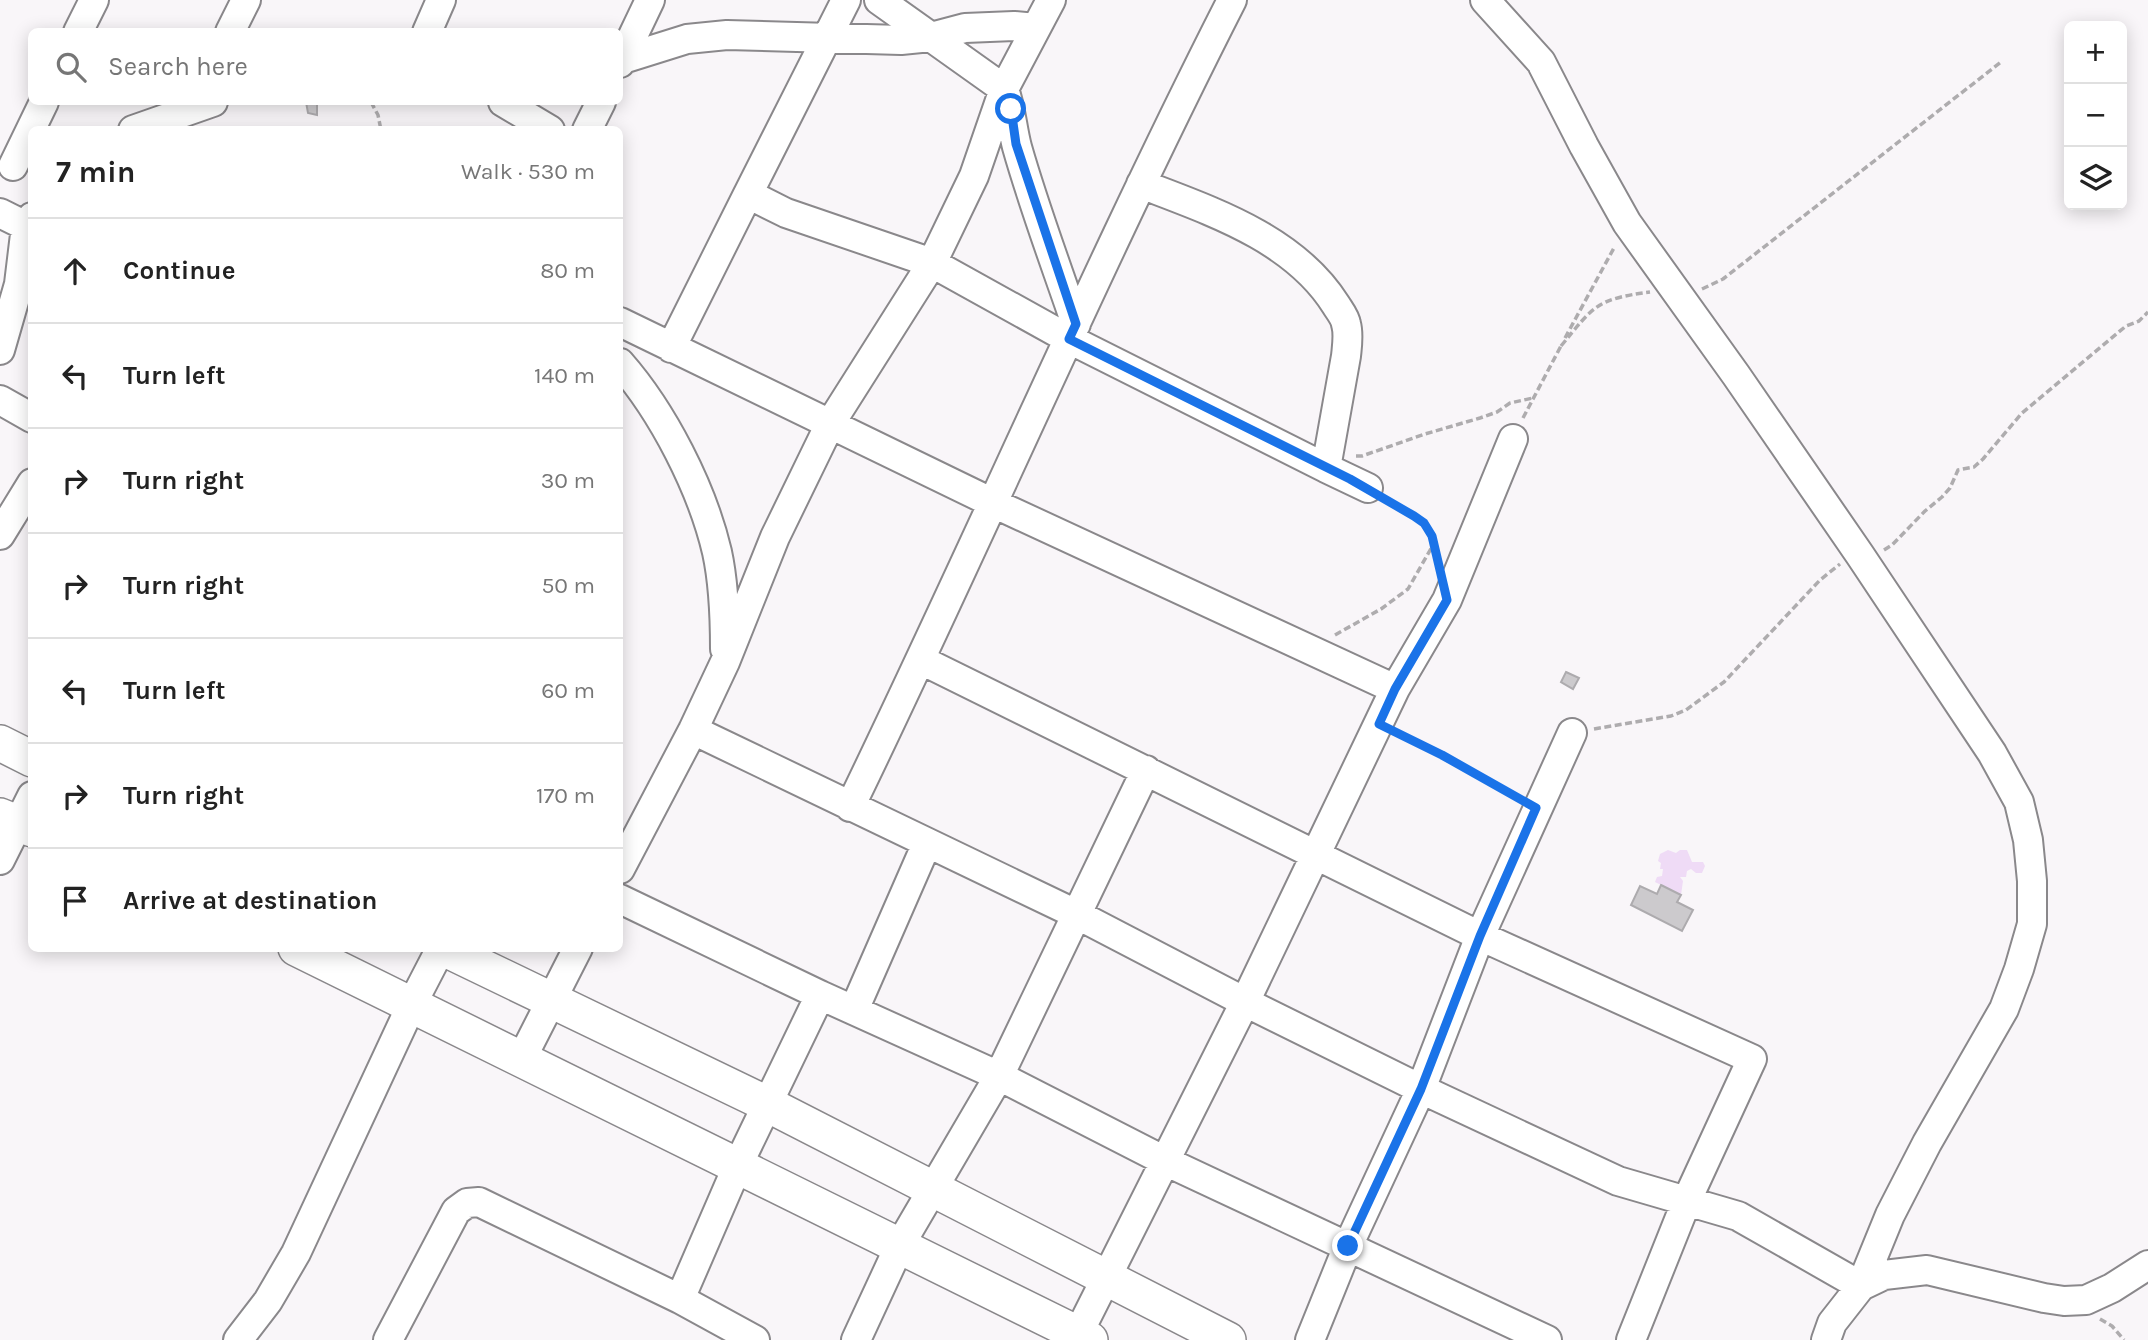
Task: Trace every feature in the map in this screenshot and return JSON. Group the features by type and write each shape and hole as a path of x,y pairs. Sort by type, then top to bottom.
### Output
{"main road":[{"path":"0,743 28,757"},
{"path":"304,952 900,1245 1081,1338"},
{"path":"450,952 767,1104 1228,1340"}],"street":[{"path":"80,28 93,0"},
{"path":"232,28 246,0"},
{"path":"428,28 441,0"},
{"path":"623,54 650,0"},
{"path":"671,348 846,0"},
{"path":"879,0 1004,89 1011,109 1016,144 1072,331"},
{"path":"623,863 725,662 775,537 830,424 932,263 974,176 1004,89 1051,0"},
{"path":"850,807 921,660 1141,184 1232,0"},
{"path":"1485,0 1541,62 1627,223 1844,533 1992,753 2019,802 2028,840 2032,881 2032,924 2019,970 2004,1009 1927,1143 1890,1215 1861,1286 1832,1323 1826,1340"},
{"path":"623,59 687,39 727,35 901,40 931,37 965,28 1036,28"},
{"path":"33,126 43,105"},
{"path":"143,126 196,105"},
{"path":"508,105 543,126"},
{"path":"589,126 599,105"},
{"path":"15,165 28,137"},
{"path":"1141,184 1221,216 1255,234 1290,254 1324,286 1346,322 1347,339 1328,460"},
{"path":"748,194 786,213 932,263 1328,460 1368,488"},
{"path":"0,213 28,223"},
{"path":"0,350 19,284 28,235"},
{"path":"623,324 993,503 1395,689"},
{"path":"623,366 669,432 695,487 717,552 725,600 725,662"},
{"path":"0,400 28,416"},
{"path":"1081,1338 1105,1279 1317,856 1395,689 1447,600 1513,439"},
{"path":"0,535 28,490"},
{"path":"921,660 1480,936 1752,1059 1687,1200 1631,1340"},
{"path":"692,730 1076,914 1421,1089 1618,1181 1738,1216 1861,1286"},
{"path":"1310,1340 1348,1246 1421,1089 1480,936 1572,733"},
{"path":"856,1340 900,1245 999,1076 1146,770"},
{"path":"0,860 20,816"},
{"path":"854,1010 927,843"},
{"path":"623,900 820,995 999,1076 1165,1161 1547,1340"},
{"path":"238,1340 268,1301 296,1253 412,1004 440,952"},
{"path":"522,1058 576,952"},
{"path":"680,1299 738,1165 820,995"},
{"path":"388,1340 456,1211 467,1203 479,1202 680,1299 755,1340"},
{"path":"1861,1286 1884,1275 1927,1270 2044,1298 2086,1300 2112,1288 2148,1265"}],"path":[{"path":"1561,346 1593,307 1613,298 1675,290 1697,291 1723,279 2001,62"},
{"path":"373,105 380,126"},
{"path":"1513,439 1532,398 1627,223"},
{"path":"1328,460 1362,456 1497,412 1510,403 1532,398"},
{"path":"1368,488 1424,523 1432,536 1447,600"},
{"path":"1316,652 1334,635 1381,609 1408,589 1433,545"},
{"path":"1379,724 1442,755 1536,808"}],"shaded area":[{"path":"1668,850 1676,853 1687,850 1692,862 1703,862 1705,866 1702,873 1691,869 1687,871 1686,877 1680,877 1683,881 1681,895 1655,882 1657,877 1662,876 1663,869 1660,869 1661,863 1658,861 1660,854"}],"building":[{"path":"307,105 317,105 317,115 308,113"},
{"path":"1566,672 1579,678 1573,689 1561,682"},
{"path":"1661,885 1681,895 1677,902 1693,910 1682,931 1631,905 1640,886 1657,894"}],"route":[{"path":"1011,109 1016,144 1076,324 1069,339 1368,488 1424,523 1432,536 1447,600 1395,689 1379,724 1442,755 1536,808 1480,936 1421,1089 1348,1246"}]}
